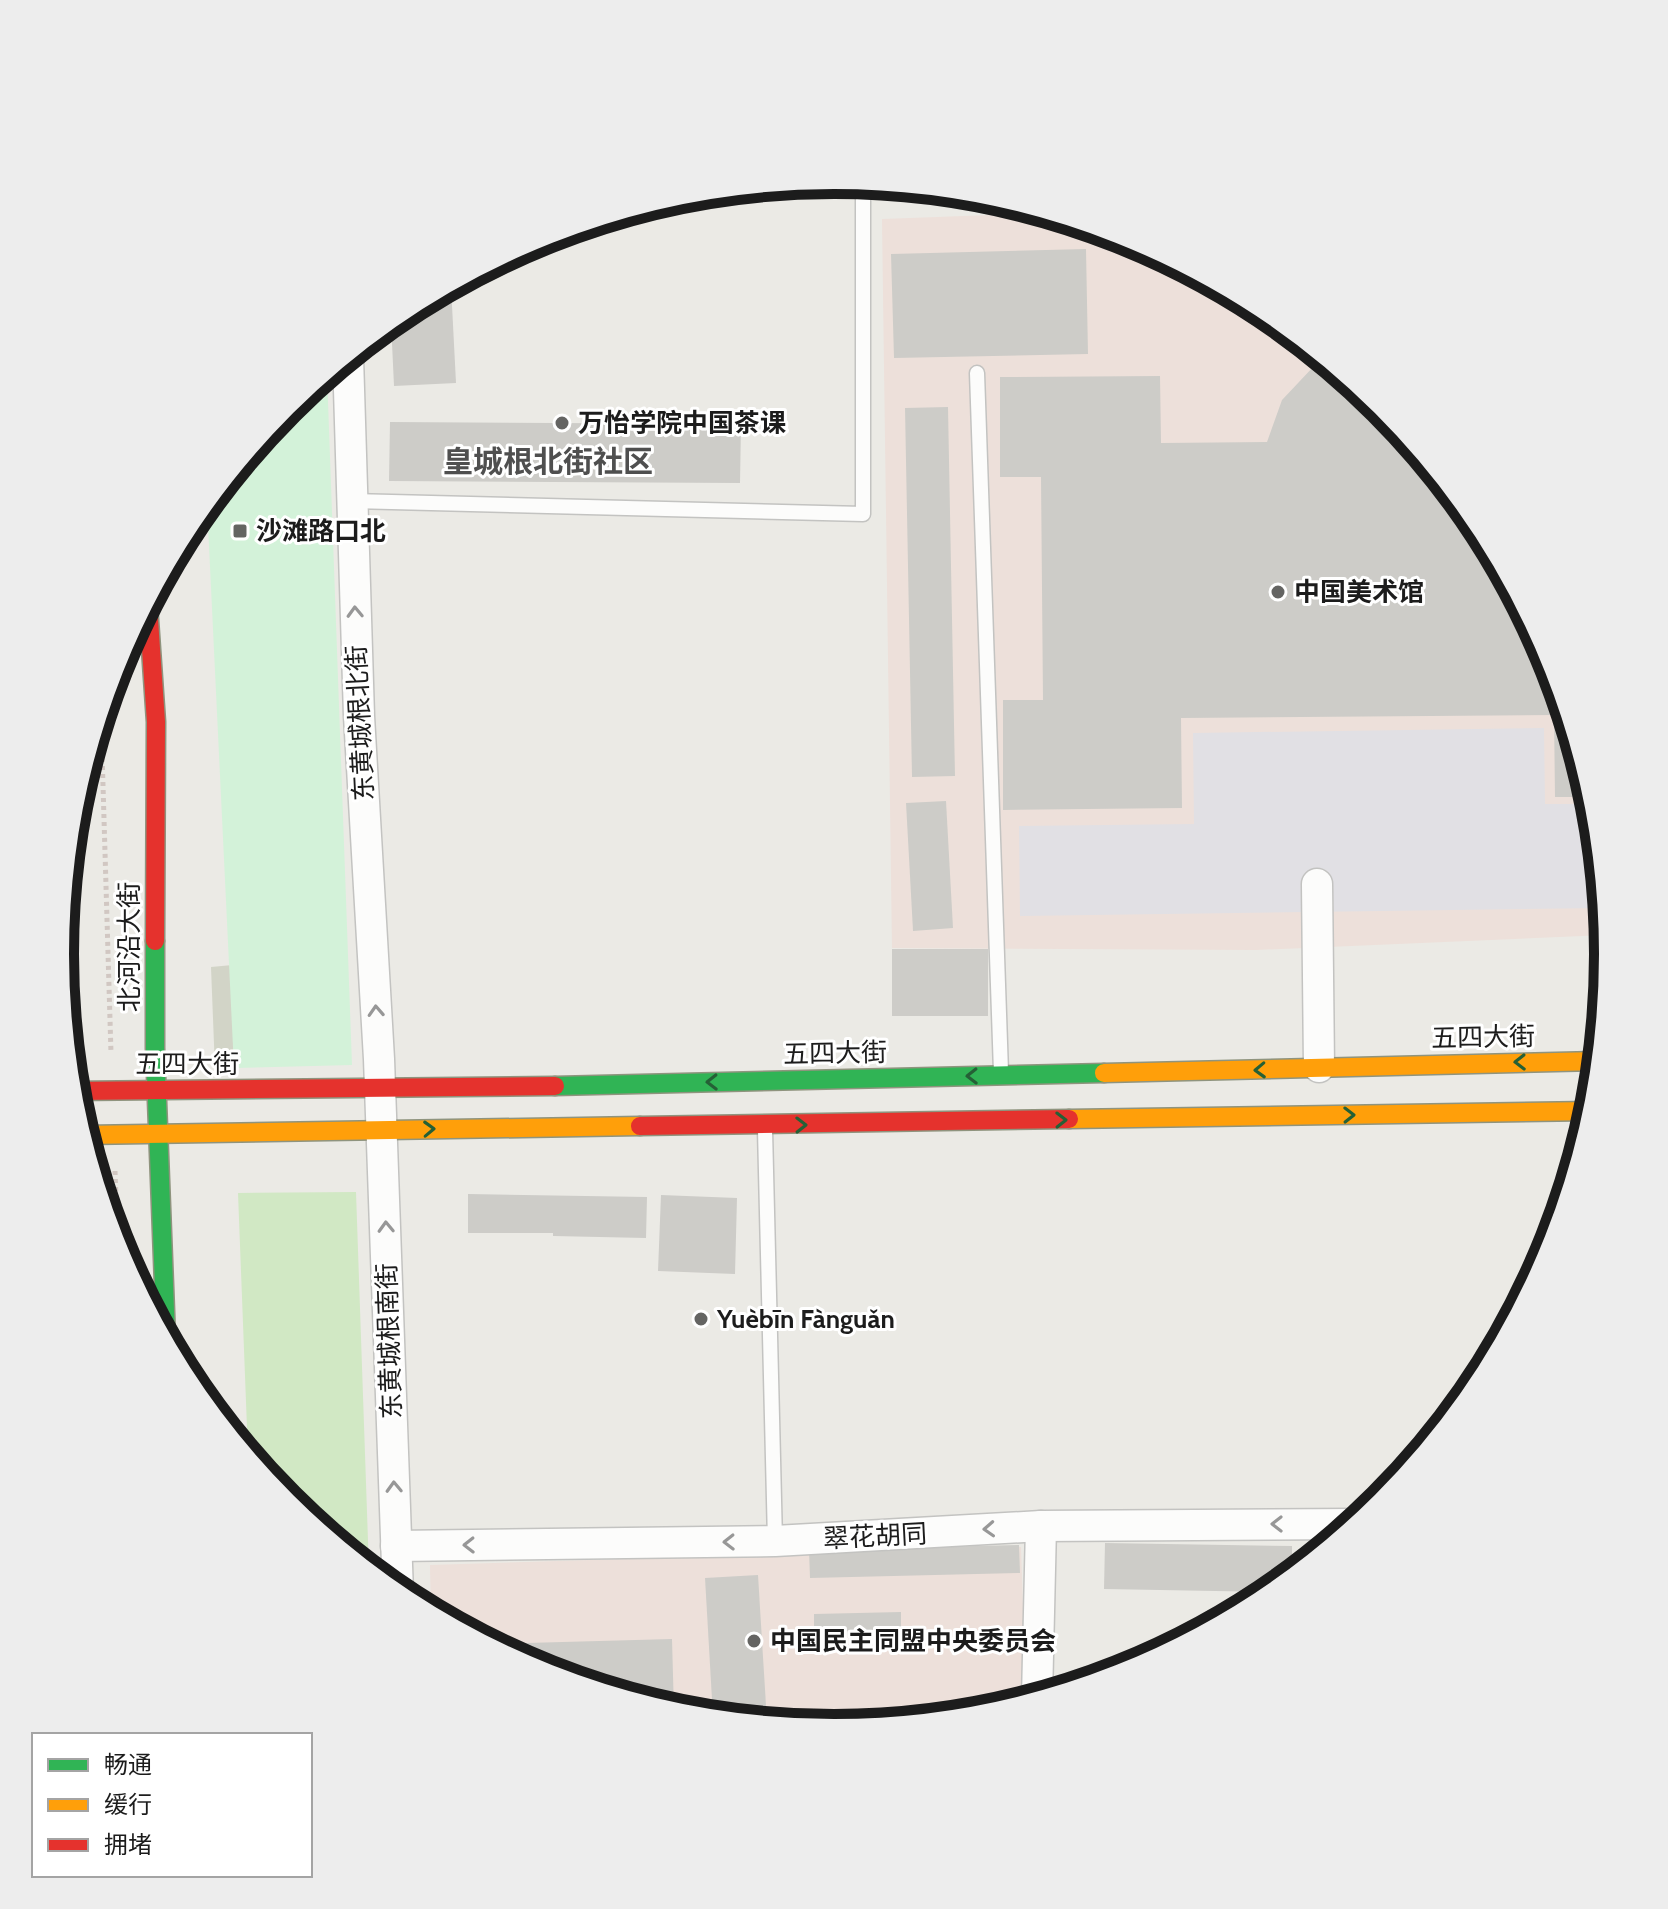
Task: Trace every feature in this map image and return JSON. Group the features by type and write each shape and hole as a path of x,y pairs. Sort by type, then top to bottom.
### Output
{"main road":[{"name":"北河沿大街","path":"149,624 156,722 156,1091 165,1314"},
{"name":"五四大街","path":"87,1091 380,1089 1586,1061"},
{"path":"96,1135 1577,1111"}],"street":[{"name":"东黄城根北街","path":"348,370 359,716 380,1089"},
{"path":"1317,884 1319,1067"},
{"name":"东黄城根南街","path":"380,1089 397,1576"},
{"name":"翠花胡同","path":"396,1546 775,1541 1041,1526 1337,1524"},
{"path":"1037,1687 1041,1526"}],"lane":[{"path":"352,501 863,514 863,195"},
{"path":"977,373 1002,1075"},
{"path":"765,1126 775,1541"}],"path":[{"path":"102,751 113,1091"},
{"path":"114,1135 116,1205"}],"shaded area":[{"name":"中国美术馆","path":"1006,214 1125,252 1214,296 1256,323 1335,383 1371,417 1405,453 1466,532 1516,618 1536,664 1554,710 1579,806 1587,855 1593,936 1256,950 892,948 882,219"},
{"path":"1544,728 1545,804 1579,804 1592,908 1020,916 1019,826 1194,824 1193,733"},
{"path":"254,963 339,1052 215,1070 211,967"},
{"name":"中国民主同盟中央委员会","path":"1021,1547 1026,1690 933,1708 884,1713 784,1713 686,1700 637,1689 543,1657 454,1613 431,1598 430,1565"}],"green space":[{"path":"328,388 352,1065 234,1068 208,524 263,453"},
{"path":"356,1192 368,1555 297,1492 247,1437 238,1193"}],"building":[{"path":"1086,249 1088,354 894,358 891,254"},
{"path":"452,298 456,383 394,386 392,337"},
{"name":"中国美术馆","path":"1314,366 1371,417 1437,492 1466,532 1516,618 1554,710 1577,797 1555,797 1554,715 1181,718 1182,808 1003,810 1003,700 1043,700 1041,477 1000,477 1000,377 1160,376 1161,443 1267,442 1282,400"},
{"path":"948,407 955,776 912,777 905,408"},
{"path":"390,422 741,424 740,483 389,481"},
{"path":"946,801 953,928 913,931 906,803"},
{"path":"892,949 988,949 988,1016 892,1016"},
{"path":"468,1194 647,1197 646,1238 468,1233"},
{"path":"661,1195 737,1198 735,1274 658,1271"},
{"path":"1105,1543 1292,1546 1292,1561 1247,1592 1104,1589"},
{"path":"1019,1545 1020,1573 810,1578 809,1550"},
{"path":"758,1575 766,1711 712,1704 705,1578"},
{"path":"901,1612 901,1635 814,1636 814,1614"},
{"path":"672,1639 674,1697 590,1674 514,1643"}],"traffic: fast":[{"path":"155,941 155,1048 165,1314"},
{"path":"555,1086 1104,1073"}],"traffic: slow":[{"path":"1104,1073 1586,1061"},
{"path":"1069,1119 1577,1111"},
{"path":"96,1135 640,1126"}],"traffic: jam":[{"path":"149,624 156,722 155,941"},
{"path":"87,1091 555,1086"},
{"path":"640,1126 1069,1119"}],"place":[{"name":"万怡学院中国茶课","path":"562,423"},
{"name":"沙滩路口北","path":"240,531"},
{"name":"中国美术馆","path":"1278,592"},
{"name":"Yuèbīn Fànguǎn","path":"701,1319"},
{"name":"中国民主同盟中央委员会","path":"754,1641"}],"district":[{"name":"皇城根北街社区","path":"548,461"}]}
